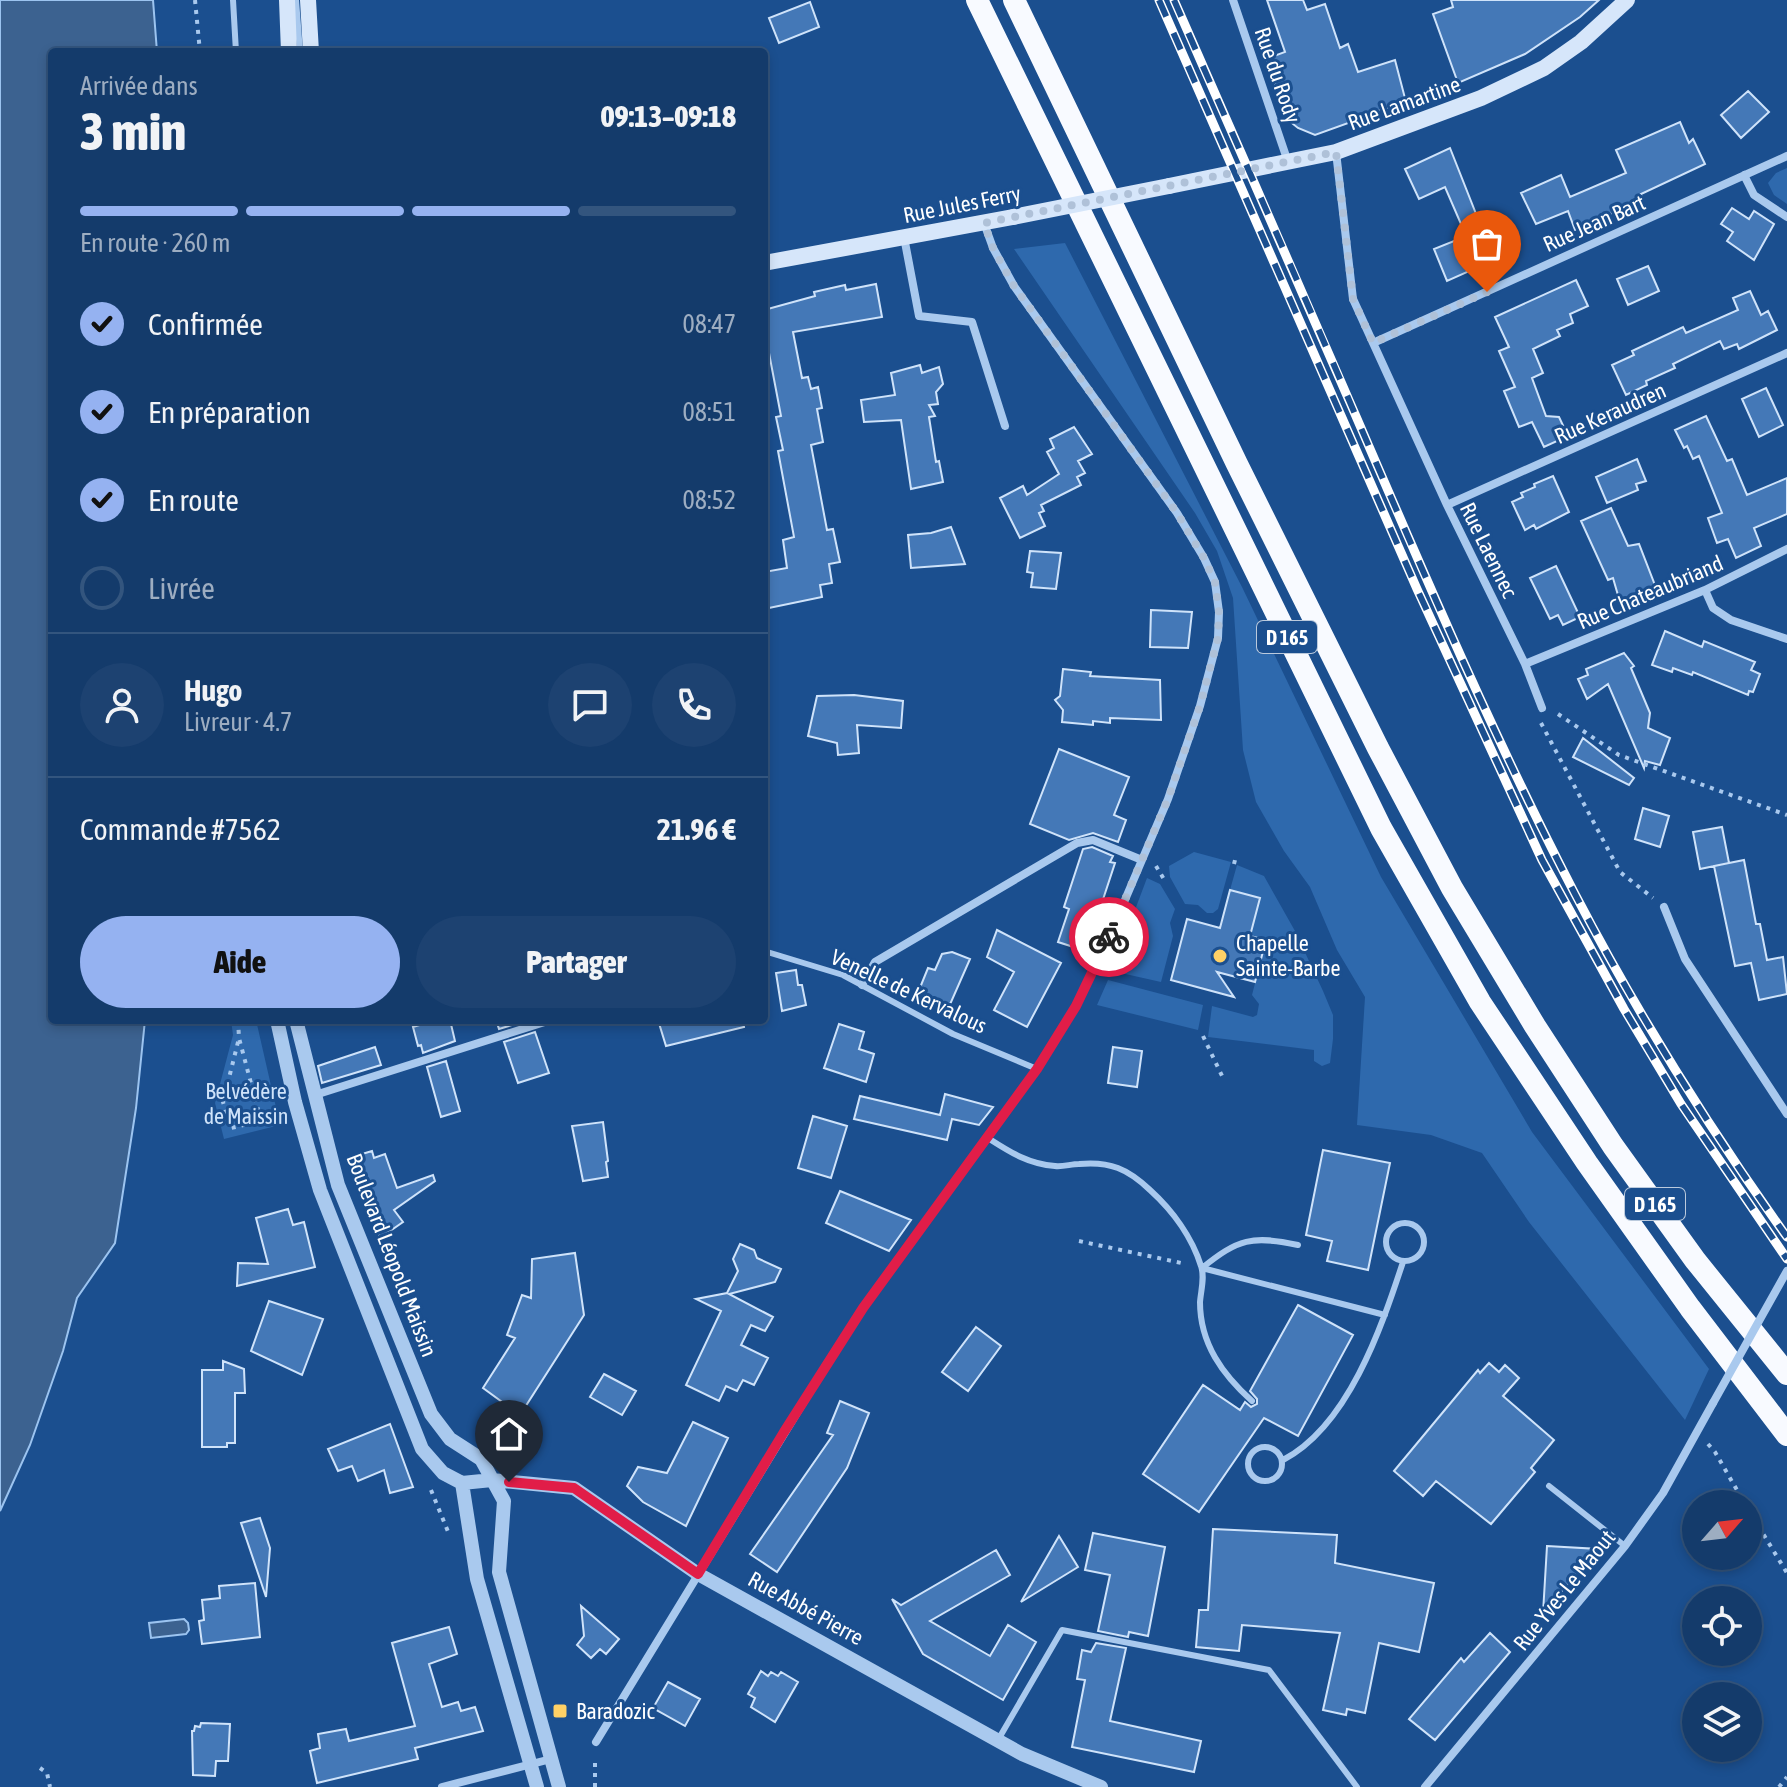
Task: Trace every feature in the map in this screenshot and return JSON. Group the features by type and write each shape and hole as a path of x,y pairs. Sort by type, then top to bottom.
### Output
{"highway":[{"name":"D 165","path":"977,0 1381,828 1480,1002 1587,1163 1648,1245 1787,1411"},
{"name":"D 165","path":"1014,0 1258,506 1378,748 1452,888 1535,1026 1613,1146 1695,1260 1787,1374"},
{"path":"1648,1245 1690,1308 1787,1435"}],"main road":[{"path":"287,0 289,48"},
{"path":"308,0 311,48"},
{"name":"Rue Lamartine","path":"1169,186 1336,152 1481,98 1544,68 1581,42 1627,0"},
{"name":"Rue Jules Ferry","path":"768,262 1169,186"}],"street":[{"name":"Rue du Rody","path":"1233,0 1288,162"},
{"name":"Rue Laennec","path":"1336,152 1353,299 1447,505 1525,664 1542,708"},
{"name":"Rue Jean Bart","path":"1373,343 1787,156"},
{"path":"1744,175 1754,195 1787,217"},
{"path":"596,1742 855,1320 1037,1069 1076,1006 1168,799 1215,651 1219,612 1215,582 1204,558 1177,513 1014,286 993,248 984,223"},
{"path":"904,237 919,316 972,322 1005,426"},
{"name":"Rue Keraudren","path":"1447,505 1787,353"},
{"name":"Rue Chateaubriand","path":"1525,664 1705,590 1787,549"},
{"path":"1705,590 1713,608 1731,620 1787,639"},
{"path":"862,985 875,962 1077,843 1093,840 1142,860"},
{"path":"1664,907 1685,959 1787,1114"},
{"name":"Boulevard Léopold Maissin","path":"278,1024 295,1102 320,1190 422,1449 443,1473 462,1483"},
{"name":"Boulevard Léopold Maissin","path":"297,1024 338,1185 431,1414 450,1439 481,1459 504,1501 499,1572 559,1787"},
{"path":"315,1095 538,1024"},
{"name":"Rue Yves Le Maout","path":"1425,1787 1625,1546 1663,1493 1787,1271"},
{"path":"492,1480 462,1483 477,1579 537,1787"},
{"name":"Rue Abbé Pierre","path":"492,1480 574,1488 698,1574 1022,1754 1101,1787"},
{"path":"442,1787 551,1759"}],"lane":[{"path":"233,0 236,48"},
{"path":"296,0 300,48"},
{"name":"Venelle de Kervalous","path":"768,952 843,975 953,1034 1037,1069"},
{"path":"988,1138 1018,1158 1040,1164 1058,1167 1104,1162 1127,1172 1151,1190 1176,1219 1202,1268 1202,1327 1213,1356 1228,1378 1252,1401"},
{"path":"1401,1223 1412,1224 1422,1231 1425,1242 1423,1252 1414,1260 1403,1262 1393,1258 1387,1249 1386,1238 1392,1228 1401,1223"},
{"path":"1202,1268 1222,1251 1254,1238 1298,1245"},
{"path":"1283,1460 1301,1450 1328,1423 1350,1387 1385,1315 1403,1262"},
{"path":"1202,1268 1385,1315"},
{"path":"1259,1447 1278,1451 1283,1460 1282,1470 1276,1478 1267,1481 1257,1479 1250,1472 1248,1463 1251,1453 1259,1447"},
{"path":"1549,1486 1625,1546"},
{"path":"998,1740 1062,1630 1269,1670 1357,1787"}],"path":[{"path":"195,0 200,48"},
{"path":"1664,907 1620,872 1540,724 1542,708 1562,716 1619,755 1787,815"},
{"path":"1234,864 1236,856"},
{"path":"238,1024 239,1038 261,1121 231,1128 223,1102 239,1038"},
{"path":"1203,1036 1223,1078"},
{"path":"254,1093 279,1086"},
{"path":"1079,1241 1202,1268"},
{"path":"1697,1434 1715,1452 1738,1490"},
{"path":"430,1488 452,1541"},
{"path":"1762,1531 1787,1573"},
{"path":"40,1768 47,1773 50,1787"},
{"path":"1779,1787 1787,1777"}],"green space":[{"path":"1787,168 1787,204 1774,195 1768,183 1776,173"},
{"path":"1065,243 1242,587 1381,877 1532,1132 1709,1369 1685,1420 1529,1222 1482,1153 1431,1135 1357,1125 1365,997 1337,950 1310,887 1284,851 1256,802 1243,750 1233,598 1217,551 1195,513 1014,249"},
{"path":"1194,852 1231,862 1218,909 1213,913 1207,913 1198,905 1185,904 1170,877 1169,866"},
{"path":"1237,865 1264,876 1295,931 1333,1015 1330,1063 1322,1066 1314,1061 1314,1050 1208,1037 1212,1006 1253,1017 1257,1015 1259,1004 1252,995 1266,941 1250,936 1260,898 1230,890"},
{"path":"1147,878 1160,884 1175,909 1170,923 1173,936 1161,982 1112,971"},
{"path":"1108,980 1203,1005 1198,1030 1097,1005"},
{"name":"Belvédère de Maissin","path":"232,1024 257,1024 280,1125 224,1139 215,1103 233,1035"}],"shaded area":[{"path":"0,0 153,0 157,48 48,48 48,1024 145,1024 136,1108 115,1243 77,1298 63,1351 30,1445 0,1511"},
{"path":"184,1619 189,1630 186,1634 151,1638 149,1623"}],"building":[{"path":"1267,0 1303,0 1307,10 1325,4 1340,48 1348,44 1358,72 1395,60 1406,102 1315,135 1298,128 1288,120 1266,59 1285,52"},
{"path":"1451,0 1599,0 1580,17 1525,54 1458,83 1433,14 1453,7"},
{"path":"810,2 819,27 779,43 769,18"},
{"path":"1748,91 1769,112 1741,138 1721,115"},
{"path":"1680,122 1689,143 1693,139 1705,164 1641,194 1643,199 1575,230 1568,211 1536,224 1521,193 1561,175 1570,197 1626,173 1616,150"},
{"path":"1450,148 1480,224 1464,231 1445,187 1419,199 1405,169"},
{"path":"1732,208 1749,219 1754,211 1774,224 1754,260 1727,241 1733,232 1721,224"},
{"path":"1494,225 1501,244 1477,254 1481,264 1474,269 1447,281 1434,249"},
{"path":"1648,266 1659,291 1628,305 1617,279"},
{"path":"1576,280 1588,306 1570,314 1573,323 1557,330 1560,336 1533,349 1543,373 1532,378 1546,416 1559,417 1568,436 1544,447 1532,422 1519,427 1504,391 1515,387 1499,351 1509,347 1495,317"},
{"path":"876,284 882,317 793,332 802,378 808,377 811,389 818,387 822,408 817,409 823,442 811,445 827,530 833,529 840,562 829,564 832,583 820,585 822,597 768,608 768,571 787,568 783,540 794,537 778,451 783,450 776,417 781,416 768,353 768,309 815,296 814,292 845,285 846,290"},
{"path":"1750,291 1761,315 1768,311 1777,330 1739,349 1737,344 1724,349 1720,341 1673,364 1675,368 1646,381 1647,385 1626,395 1612,365 1634,355 1632,351 1683,327 1686,333 1738,310 1733,298"},
{"path":"920,365 922,373 939,367 943,384 936,392 938,404 929,405 935,416 929,417 936,462 939,461 943,482 911,489 901,420 864,422 861,400 895,395 891,373"},
{"path":"1766,388 1783,425 1759,437 1742,399"},
{"path":"1706,416 1727,461 1732,459 1747,495 1787,478 1787,514 1754,528 1761,546 1736,558 1728,539 1717,543 1708,518 1722,513 1699,456 1693,459 1675,430"},
{"path":"1074,427 1092,454 1078,461 1085,473 1077,477 1081,485 1041,505 1044,511 1039,513 1045,526 1020,538 1000,498 1023,486 1027,495 1059,474 1047,452 1054,448 1050,439"},
{"path":"1637,459 1646,481 1636,484 1638,490 1607,503 1596,477"},
{"path":"1553,476 1569,512 1536,529 1534,525 1525,530 1512,502 1523,497 1521,493 1535,487 1534,484"},
{"path":"1611,508 1628,546 1639,544 1658,593 1622,609 1613,578 1608,580 1581,521"},
{"path":"951,527 965,564 911,568 908,535"},
{"path":"1030,551 1061,553 1056,589 1031,587 1033,573 1027,572"},
{"path":"1556,566 1580,617 1563,625 1558,615 1550,619 1530,578"},
{"path":"1151,610 1192,612 1188,648 1150,647"},
{"path":"1665,631 1702,647 1704,641 1755,662 1751,670 1760,674 1753,692 1749,691 1748,695 1693,672 1692,675 1673,668 1672,672 1652,665"},
{"path":"1624,653 1634,666 1631,668 1650,713 1648,728 1670,738 1660,765 1645,761 1644,768 1608,684 1587,699 1578,679 1588,675 1586,669"},
{"path":"1063,669 1091,672 1090,676 1160,680 1161,720 1110,718 1110,723 1093,721 1093,725 1062,722 1063,710 1055,700 1060,696"},
{"path":"854,695 903,701 901,728 857,725 859,753 838,755 837,743 808,736 817,696"},
{"path":"1583,738 1634,778 1629,785 1573,757"},
{"path":"1059,749 1129,777 1114,815 1126,820 1118,842 1093,833 1069,840 1030,824"},
{"path":"1643,808 1669,816 1660,847 1635,839"},
{"path":"1722,827 1729,863 1700,869 1693,832"},
{"path":"1092,847 1113,856 1110,862 1115,863 1086,951 1058,942 1069,909 1064,907 1083,849"},
{"path":"1744,860 1756,924 1760,924 1767,960 1783,957 1787,994 1759,1000 1751,963 1735,966 1714,866"},
{"name":"Chapelle Sainte-Barbe","path":"1230,890 1260,898 1250,936 1266,940 1255,982 1217,972 1234,997 1171,980 1187,919 1220,928"},
{"path":"997,930 1061,963 1027,1027 994,1010 1014,972 987,957"},
{"path":"952,952 970,959 948,1009 917,995 928,968 935,970 942,954"},
{"path":"796,970 806,1005 782,1011 776,973"},
{"path":"451,1024 455,1041 423,1053 413,1027"},
{"path":"497,1024 515,1024 499,1029"},
{"path":"659,1024 744,1024 744,1027 666,1046"},
{"path":"839,1024 864,1032 859,1049 874,1054 866,1082 824,1068"},
{"path":"535,1032 549,1073 518,1083 504,1042"},
{"path":"375,1047 381,1065 322,1083 318,1066"},
{"path":"1113,1047 1142,1051 1137,1087 1108,1083"},
{"path":"446,1061 460,1111 441,1117 427,1067"},
{"path":"945,1094 993,1107 979,1125 952,1119 947,1140 854,1119 860,1096 940,1115"},
{"path":"813,1116 847,1126 831,1178 798,1168"},
{"path":"603,1122 608,1177 583,1181 572,1126"},
{"path":"1323,1150 1390,1163 1368,1270 1327,1261 1332,1241 1306,1235"},
{"path":"372,1151 374,1158 385,1154 397,1188 433,1175 435,1181 394,1210 403,1222 380,1238 352,1157"},
{"path":"840,1191 911,1220 889,1251 826,1223"},
{"path":"288,1209 293,1225 304,1222 315,1267 237,1286 238,1263 268,1264 256,1218"},
{"path":"740,1244 754,1250 757,1258 781,1269 775,1282 729,1294 773,1317 765,1331 751,1325 741,1345 768,1358 754,1385 743,1380 737,1391 726,1386 719,1401 686,1385 721,1311 696,1299 727,1293 738,1271 733,1259"},
{"path":"575,1253 584,1315 520,1415 483,1388 515,1338 507,1335 522,1295 531,1298 532,1259"},
{"path":"269,1301 323,1319 302,1375 251,1351"},
{"path":"1298,1305 1353,1335 1298,1436 1264,1418 1199,1512 1143,1474 1203,1385 1240,1410 1245,1402 1251,1407 1257,1404 1250,1391"},
{"path":"976,1327 1001,1346 968,1391 942,1372"},
{"path":"223,1361 244,1369 245,1393 235,1393 235,1443 227,1443 227,1447 202,1447 202,1370 223,1370"},
{"path":"1489,1363 1499,1372 1505,1365 1519,1378 1503,1396 1554,1440 1531,1468 1535,1472 1491,1524 1436,1481 1423,1496 1394,1471 1478,1370 1480,1373"},
{"path":"604,1374 636,1391 622,1415 590,1397"},
{"path":"840,1401 869,1413 847,1468 777,1572 750,1554 833,1435 827,1433"},
{"path":"693,1422 728,1438 686,1526 643,1502 627,1486 638,1467 667,1473"},
{"path":"390,1424 413,1487 390,1493 384,1470 358,1481 352,1466 338,1471 328,1449"},
{"path":"260,1518 270,1548 266,1597 241,1523"},
{"path":"1213,1529 1337,1535 1335,1563 1434,1583 1419,1652 1379,1643 1365,1713 1347,1709 1346,1715 1323,1710 1340,1633 1242,1625 1239,1651 1196,1647 1199,1610 1208,1610"},
{"path":"1093,1533 1165,1547 1148,1636 1129,1632 1128,1637 1098,1631 1110,1575 1085,1570"},
{"path":"1059,1536 1078,1567 1021,1602"},
{"path":"1547,1546 1598,1549 1543,1613"},
{"path":"996,1550 1010,1575 930,1621 990,1656 1008,1625 1036,1642 1003,1700 923,1654 892,1599 901,1605"},
{"path":"255,1583 260,1637 202,1644 199,1621 204,1620 202,1600 220,1598 219,1586"},
{"path":"581,1606 619,1639 606,1654 600,1649 591,1658 577,1645 584,1636"},
{"path":"449,1627 457,1654 429,1664 442,1707 458,1702 461,1711 475,1707 483,1731 415,1748 418,1759 317,1783 310,1751 320,1748 318,1734 346,1729 349,1741 415,1726 392,1643"},
{"path":"1490,1633 1510,1652 1435,1740 1409,1719 1461,1658 1464,1662"},
{"path":"1096,1643 1126,1648 1110,1721 1201,1741 1194,1772 1072,1747 1085,1680 1077,1679 1082,1650 1091,1652"},
{"path":"761,1671 768,1676 771,1672 778,1676 781,1672 798,1682 775,1722 751,1707 755,1698 748,1694"},
{"path":"668,1682 700,1699 685,1726 653,1708"},
{"path":"201,1723 230,1724 228,1761 216,1761 215,1776 193,1775 192,1731"}],"railway":[{"path":"1159,0 1417,589 1542,860 1624,1009 1681,1104 1787,1259"},
{"path":"1174,0 1434,596 1545,835 1649,1026 1702,1112 1787,1237"}],"way so far":[{"path":"1109,937 1168,799 1200,706 1218,638 1215,582 1177,513 1014,286 993,248 984,223 1336,152 1353,299 1373,343 1487,292"}],"place":[{"name":"Chapelle Sainte-Barbe","path":"1220,956"},
{"name":"Baradozic","path":"560,1711"}],"route":[{"path":"509,1482 574,1488 698,1574 863,1308 1037,1069 1076,1006 1109,937"}]}
